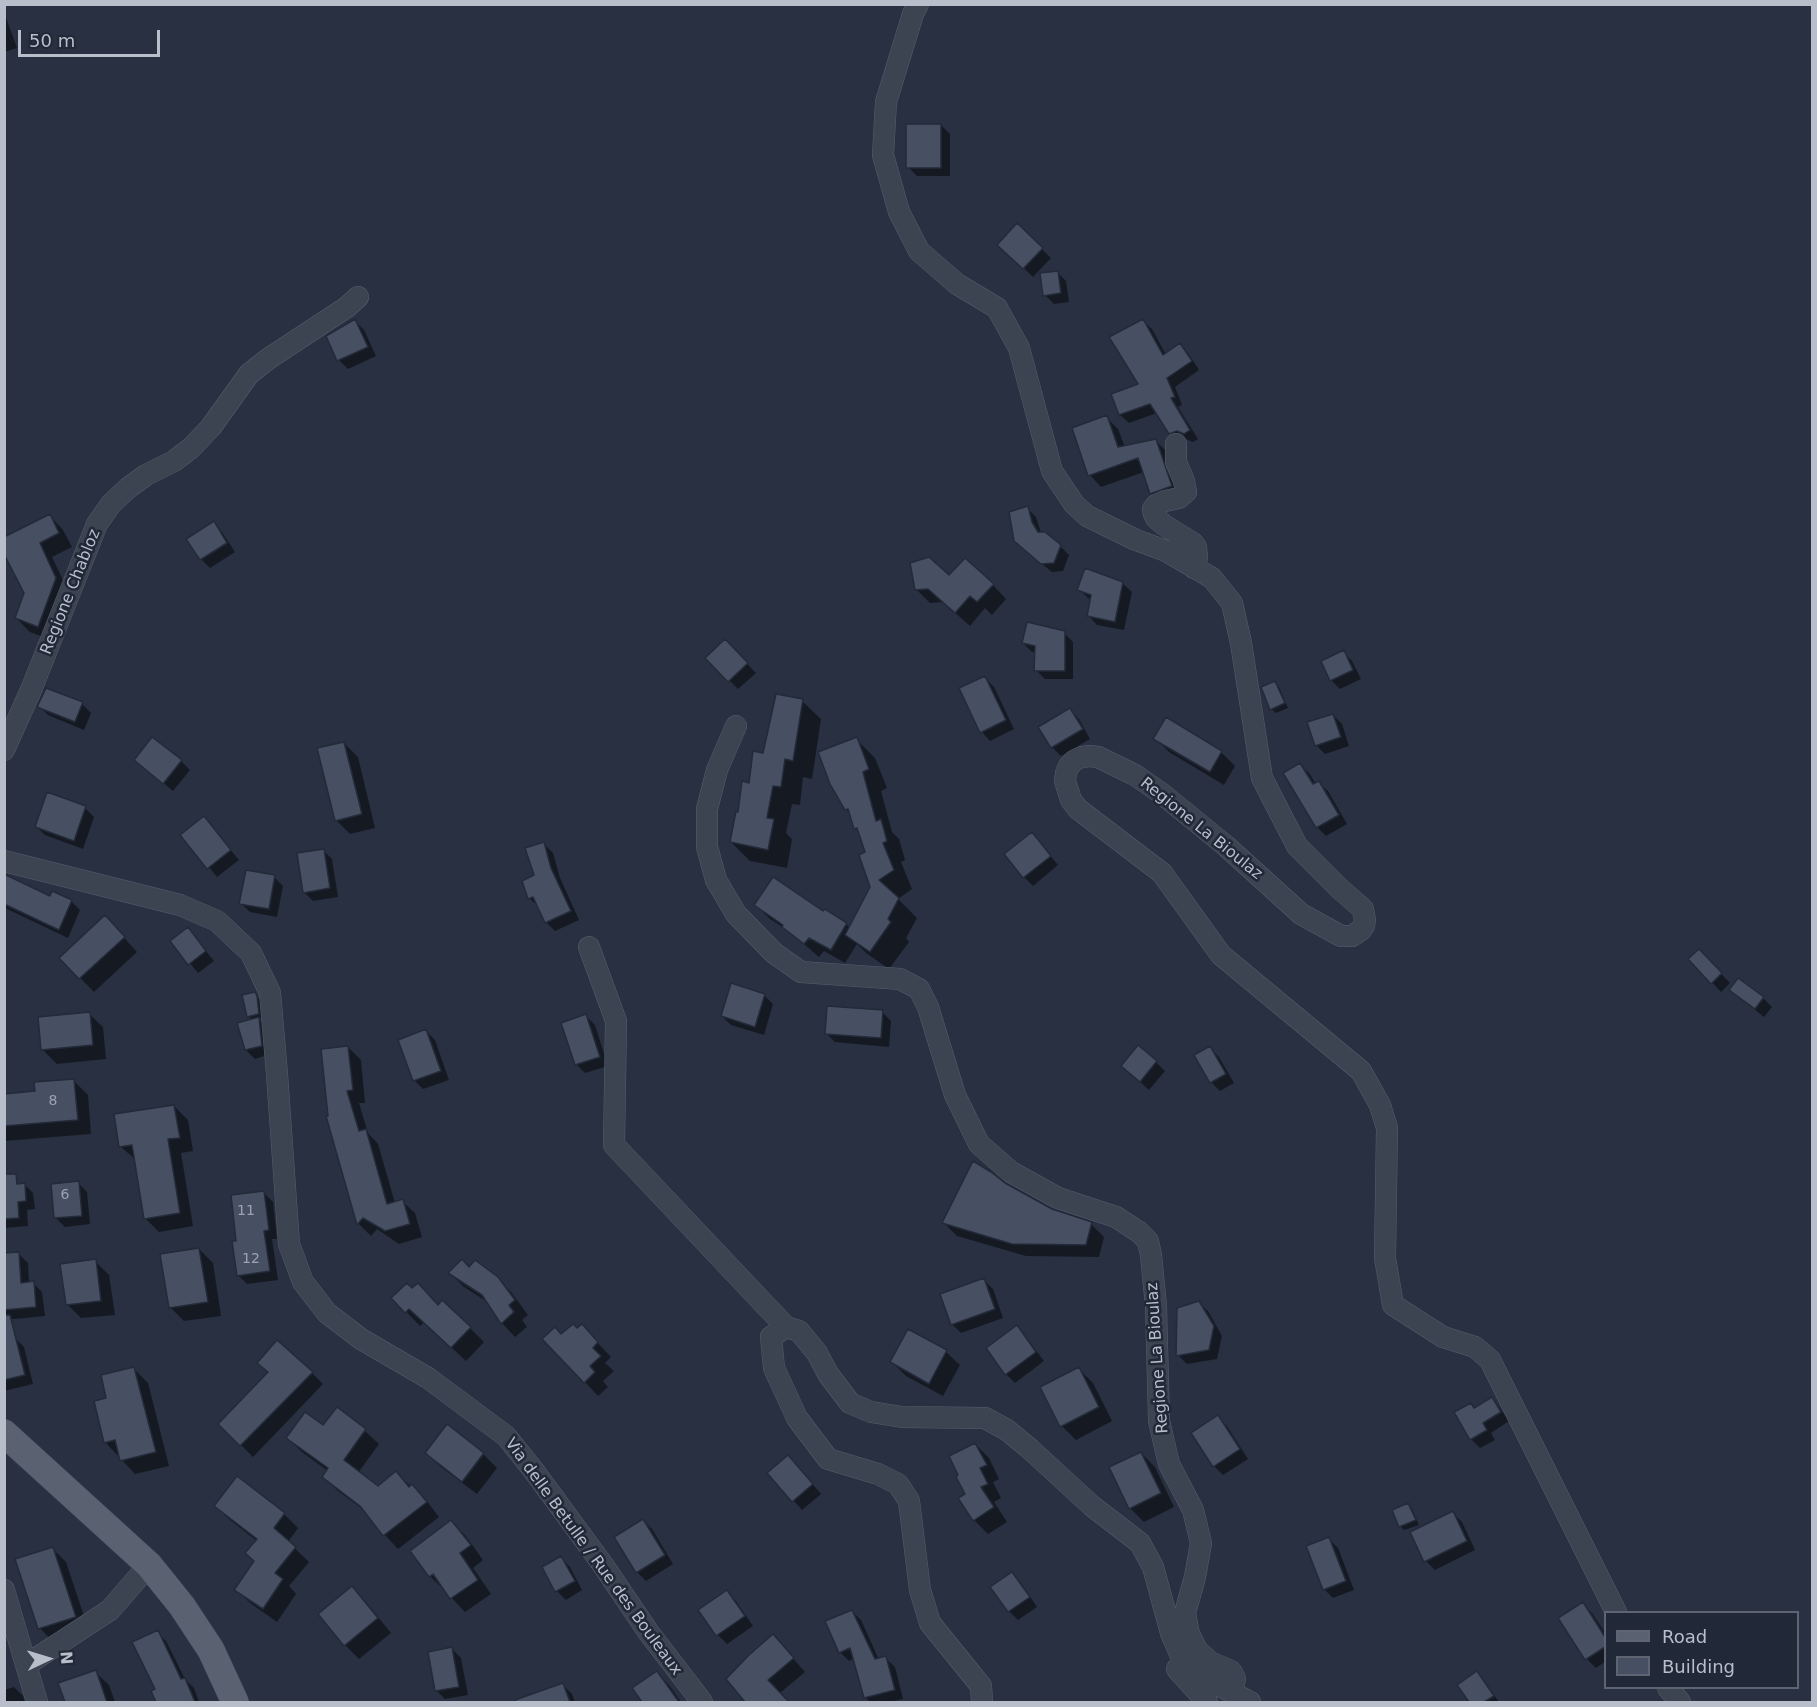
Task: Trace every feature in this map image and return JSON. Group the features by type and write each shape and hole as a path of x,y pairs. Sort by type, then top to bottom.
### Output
{"main road":[{"path":"4,1433 149,1565 182,1606 211,1650 235,1702"}],"street":[{"path":"918,4 886,102 883,155 899,212 919,251 957,284 997,308 1019,348 1052,471 1074,504 1087,516 1166,552 1194,568 1197,557 1196,547 1156,518 1153,509 1156,505 1179,498 1186,492 1176,462 1176,444"},
{"name":"Regione Chabloz","path":"4,750 31,690 97,524 111,504 146,475 174,461 192,448 211,427 249,374 358,297"},
{"name":"Regione La Bioulaz","path":"1194,568 1212,578 1232,603 1241,643 1262,778 1298,846 1363,909 1364,926 1352,936 1341,936 1301,914 1226,846 1161,793 1135,775 1098,758 1082,757 1069,766 1065,782 1071,800 1078,809 1162,873 1221,955 1361,1071 1380,1105 1387,1128 1385,1258 1392,1305 1443,1337 1475,1347 1490,1360 1616,1611"},
{"name":"Regione La Bioulaz","path":"736,726 717,770 707,809 707,847 716,879 736,914 774,953 801,972 900,980 919,988 928,1007 955,1095 979,1143 1011,1172 1058,1198 1116,1217 1148,1241 1156,1306 1160,1421 1169,1464 1193,1510 1201,1543 1185,1613 1189,1634 1197,1650 1210,1662 1231,1671 1241,1698"},
{"name":"Via delle Betulle / Rue des Bouleaux","path":"4,861 180,905 217,921 250,953 270,993 289,1244 303,1282 327,1312 361,1339 428,1378 506,1436 702,1702"},
{"name":"Regione La Bioulaz","path":"589,947 616,1021 614,1145 786,1327 799,1330 850,1403 871,1412 902,1417 985,1418 1007,1430 1092,1506 1140,1543 1153,1567 1171,1633 1181,1656 1201,1676 1241,1698"},
{"path":"786,1327 771,1337 774,1368 797,1418 828,1459 878,1474 898,1484 909,1501 920,1590 930,1623 981,1686 982,1702"},
{"path":"26,1665 110,1610 149,1565"},
{"path":"4,1590 37,1702"},
{"path":"1168,1623 1161,1635 1165,1653 1207,1702"},
{"path":"1669,1689 1680,1702"}],"building":[{"path":"906,124 941,124 941,168 906,168"},
{"path":"1017,223 1043,248 1023,269 997,245"},
{"path":"1058,271 1061,293 1043,296 1040,273"},
{"path":"355,319 368,347 337,361 326,336"},
{"path":"1143,319 1163,355 1180,343 1192,361 1167,378 1175,397 1171,398 1190,430 1184,434 1177,431 1169,434 1150,404 1119,415 1111,394 1138,384 1109,337"},
{"path":"1107,415 1118,447 1156,439 1172,486 1150,494 1138,458 1088,476 1072,428"},
{"path":"1028,506 1032,522 1038,532 1045,532 1061,545 1054,563 1041,564 1014,541 1009,512"},
{"path":"50,514 59,533 40,543 56,578 38,627 15,618 24,593 4,554 4,537"},
{"path":"214,521 227,543 200,560 186,539"},
{"path":"929,557 949,575 965,558 994,584 977,602 970,596 955,613 928,589 915,590 910,563"},
{"path":"1085,568 1123,582 1115,622 1087,616 1091,595 1077,590"},
{"path":"1027,622 1065,631 1065,671 1034,671 1035,646 1022,643"},
{"path":"725,639 748,663 728,682 705,658"},
{"path":"1344,650 1353,670 1330,681 1321,661"},
{"path":"985,676 1006,720 980,733 959,688"},
{"path":"1275,681 1285,703 1270,710 1261,687"},
{"path":"46,688 83,702 75,722 37,707"},
{"path":"776,694 803,699 793,761 785,759 781,787 773,786 767,818 774,819 768,850 730,842 736,811 738,812 742,781 749,783 753,751 763,753"},
{"path":"1070,708 1083,729 1051,748 1038,727"},
{"path":"1333,714 1341,737 1315,746 1307,722"},
{"path":"1166,717 1222,751 1210,772 1153,739"},
{"path":"152,737 182,760 163,784 134,760"},
{"path":"857,737 869,769 863,772 876,821 881,819 887,841 883,843 894,870 879,880 899,898 888,919 891,922 870,952 845,935 870,887 859,855 865,852 857,828 854,829 848,809 845,810 830,784 818,752"},
{"path":"344,742 362,814 335,821 317,748"},
{"path":"1300,763 1313,784 1319,781 1339,815 1316,828 1283,773"},
{"path":"47,792 86,806 74,841 35,827"},
{"path":"204,816 231,850 207,869 180,835"},
{"path":"1032,832 1051,856 1023,878 1004,854"},
{"path":"544,842 551,868 571,911 545,923 533,897 528,899 522,881 534,875 525,848"},
{"path":"324,849 330,888 303,893 297,853"},
{"path":"246,870 275,875 269,909 239,904"},
{"path":"4,874 50,896 52,891 72,900 59,930 4,904"},
{"path":"773,877 823,911 825,909 847,923 831,950 809,938 804,944 782,927 783,925 754,905"},
{"path":"105,915 125,937 79,979 59,958"},
{"path":"188,927 206,951 188,965 170,941"},
{"path":"1699,949 1722,973 1711,984 1688,959"},
{"path":"1738,978 1764,997 1755,1009 1729,990"},
{"path":"731,983 765,994 755,1027 721,1016"},
{"path":"255,992 259,1014 247,1017 242,995"},
{"path":"827,1006 883,1010 881,1038 825,1034"},
{"path":"90,1012 93,1045 41,1050 38,1017"},
{"path":"586,1014 600,1057 575,1065 561,1023"},
{"path":"259,1017 262,1046 245,1050 237,1023"},
{"path":"426,1029 441,1071 413,1081 398,1040"},
{"path":"1138,1045 1157,1061 1140,1082 1121,1066"},
{"path":"348,1046 353,1090 347,1091 359,1131 366,1129 387,1204 403,1199 410,1224 385,1231 363,1218 357,1225 326,1116 328,1116 321,1049"},
{"path":"1210,1046 1226,1074 1210,1083 1194,1055"},
{"path":"74,1079 78,1120 4,1126 4,1094 35,1091 34,1082"},
{"path":"174,1105 180,1138 168,1139 180,1213 144,1219 132,1145 119,1147 114,1114"},
{"path":"973,1161 1005,1183 1052,1209 1092,1222 1086,1245 1012,1244 942,1223"},
{"path":"4,1174 16,1174 17,1184 25,1183 26,1201 18,1202 19,1218 4,1219"},
{"path":"79,1181 82,1216 54,1218 51,1184"},
{"path":"264,1191 269,1230 264,1231 270,1271 237,1276 232,1241 236,1241 231,1195"},
{"path":"199,1248 208,1302 169,1308 160,1254"},
{"path":"19,1252 21,1283 34,1281 36,1307 4,1310 4,1253"},
{"path":"96,1259 101,1301 66,1305 60,1264"},
{"path":"462,1259 469,1267 475,1260 498,1277 515,1300 509,1305 514,1312 501,1324 482,1295 448,1273"},
{"path":"984,1278 995,1309 951,1325 940,1294"},
{"path":"407,1283 412,1288 418,1283 438,1305 442,1300 471,1327 451,1348 409,1309 405,1313 391,1298"},
{"path":"1199,1301 1214,1326 1209,1350 1176,1356 1177,1308"},
{"path":"4,1315 10,1315 25,1375 4,1380"},
{"path":"573,1324 577,1328 582,1324 598,1342 593,1348 601,1356 590,1366 595,1372 584,1383 542,1339 555,1327 561,1334"},
{"path":"1017,1325 1036,1352 1005,1375 986,1348"},
{"path":"908,1329 947,1350 929,1384 890,1362"},
{"path":"277,1340 313,1372 240,1446 218,1424 268,1372 257,1363"},
{"path":"134,1367 156,1452 120,1461 115,1440 104,1443 94,1401 106,1398 101,1375"},
{"path":"1079,1367 1099,1407 1060,1427 1040,1387"},
{"path":"1492,1397 1501,1412 1483,1423 1487,1430 1470,1440 1454,1412 1471,1403 1474,1408"},
{"path":"337,1407 366,1429 344,1460 378,1486 396,1471 409,1487 412,1484 427,1502 383,1536 360,1506 322,1477 328,1468 286,1438 305,1412 323,1425"},
{"path":"1218,1415 1240,1449 1213,1467 1191,1433"},
{"path":"447,1424 484,1453 462,1482 425,1453"},
{"path":"975,1443 987,1465 980,1468 988,1484 981,1487 994,1507 973,1521 958,1498 965,1494 949,1456"},
{"path":"1141,1452 1161,1493 1129,1509 1109,1467"},
{"path":"788,1455 813,1484 792,1502 767,1473"},
{"path":"237,1476 285,1513 274,1528 296,1547 275,1573 283,1579 263,1609 234,1590 254,1561 245,1553 257,1539 214,1506"},
{"path":"1408,1503 1416,1520 1399,1527 1392,1510"},
{"path":"1453,1511 1467,1541 1424,1562 1410,1532"},
{"path":"643,1519 665,1555 636,1573 614,1537"},
{"path":"451,1520 471,1545 460,1553 478,1580 450,1599 433,1574 429,1577 410,1551"},
{"path":"1329,1537 1346,1581 1323,1590 1306,1546"},
{"path":"53,1547 76,1617 38,1629 15,1559"},
{"path":"561,1556 575,1581 555,1592 542,1567"},
{"path":"1012,1572 1030,1597 1008,1612 990,1587"},
{"path":"352,1586 378,1618 344,1646 318,1614"},
{"path":"727,1590 745,1616 716,1636 698,1610"},
{"path":"1583,1602 1604,1635 1604,1648 1585,1660 1558,1618"},
{"path":"852,1610 875,1659 886,1656 895,1690 864,1698 850,1648 839,1653 825,1621"},
{"path":"158,1630 181,1679 185,1678 195,1702 156,1702 151,1691 155,1689 132,1642"},
{"path":"773,1634 794,1658 768,1680 789,1702 745,1702 726,1679"},
{"path":"452,1647 459,1687 435,1691 428,1652"},
{"path":"96,1670 107,1702 65,1702 58,1683"},
{"path":"657,1671 679,1702 642,1702 632,1688"},
{"path":"1477,1671 1494,1696 1484,1702 1469,1702 1457,1685"},
{"path":"563,1683 570,1702 515,1702 515,1700"}]}
